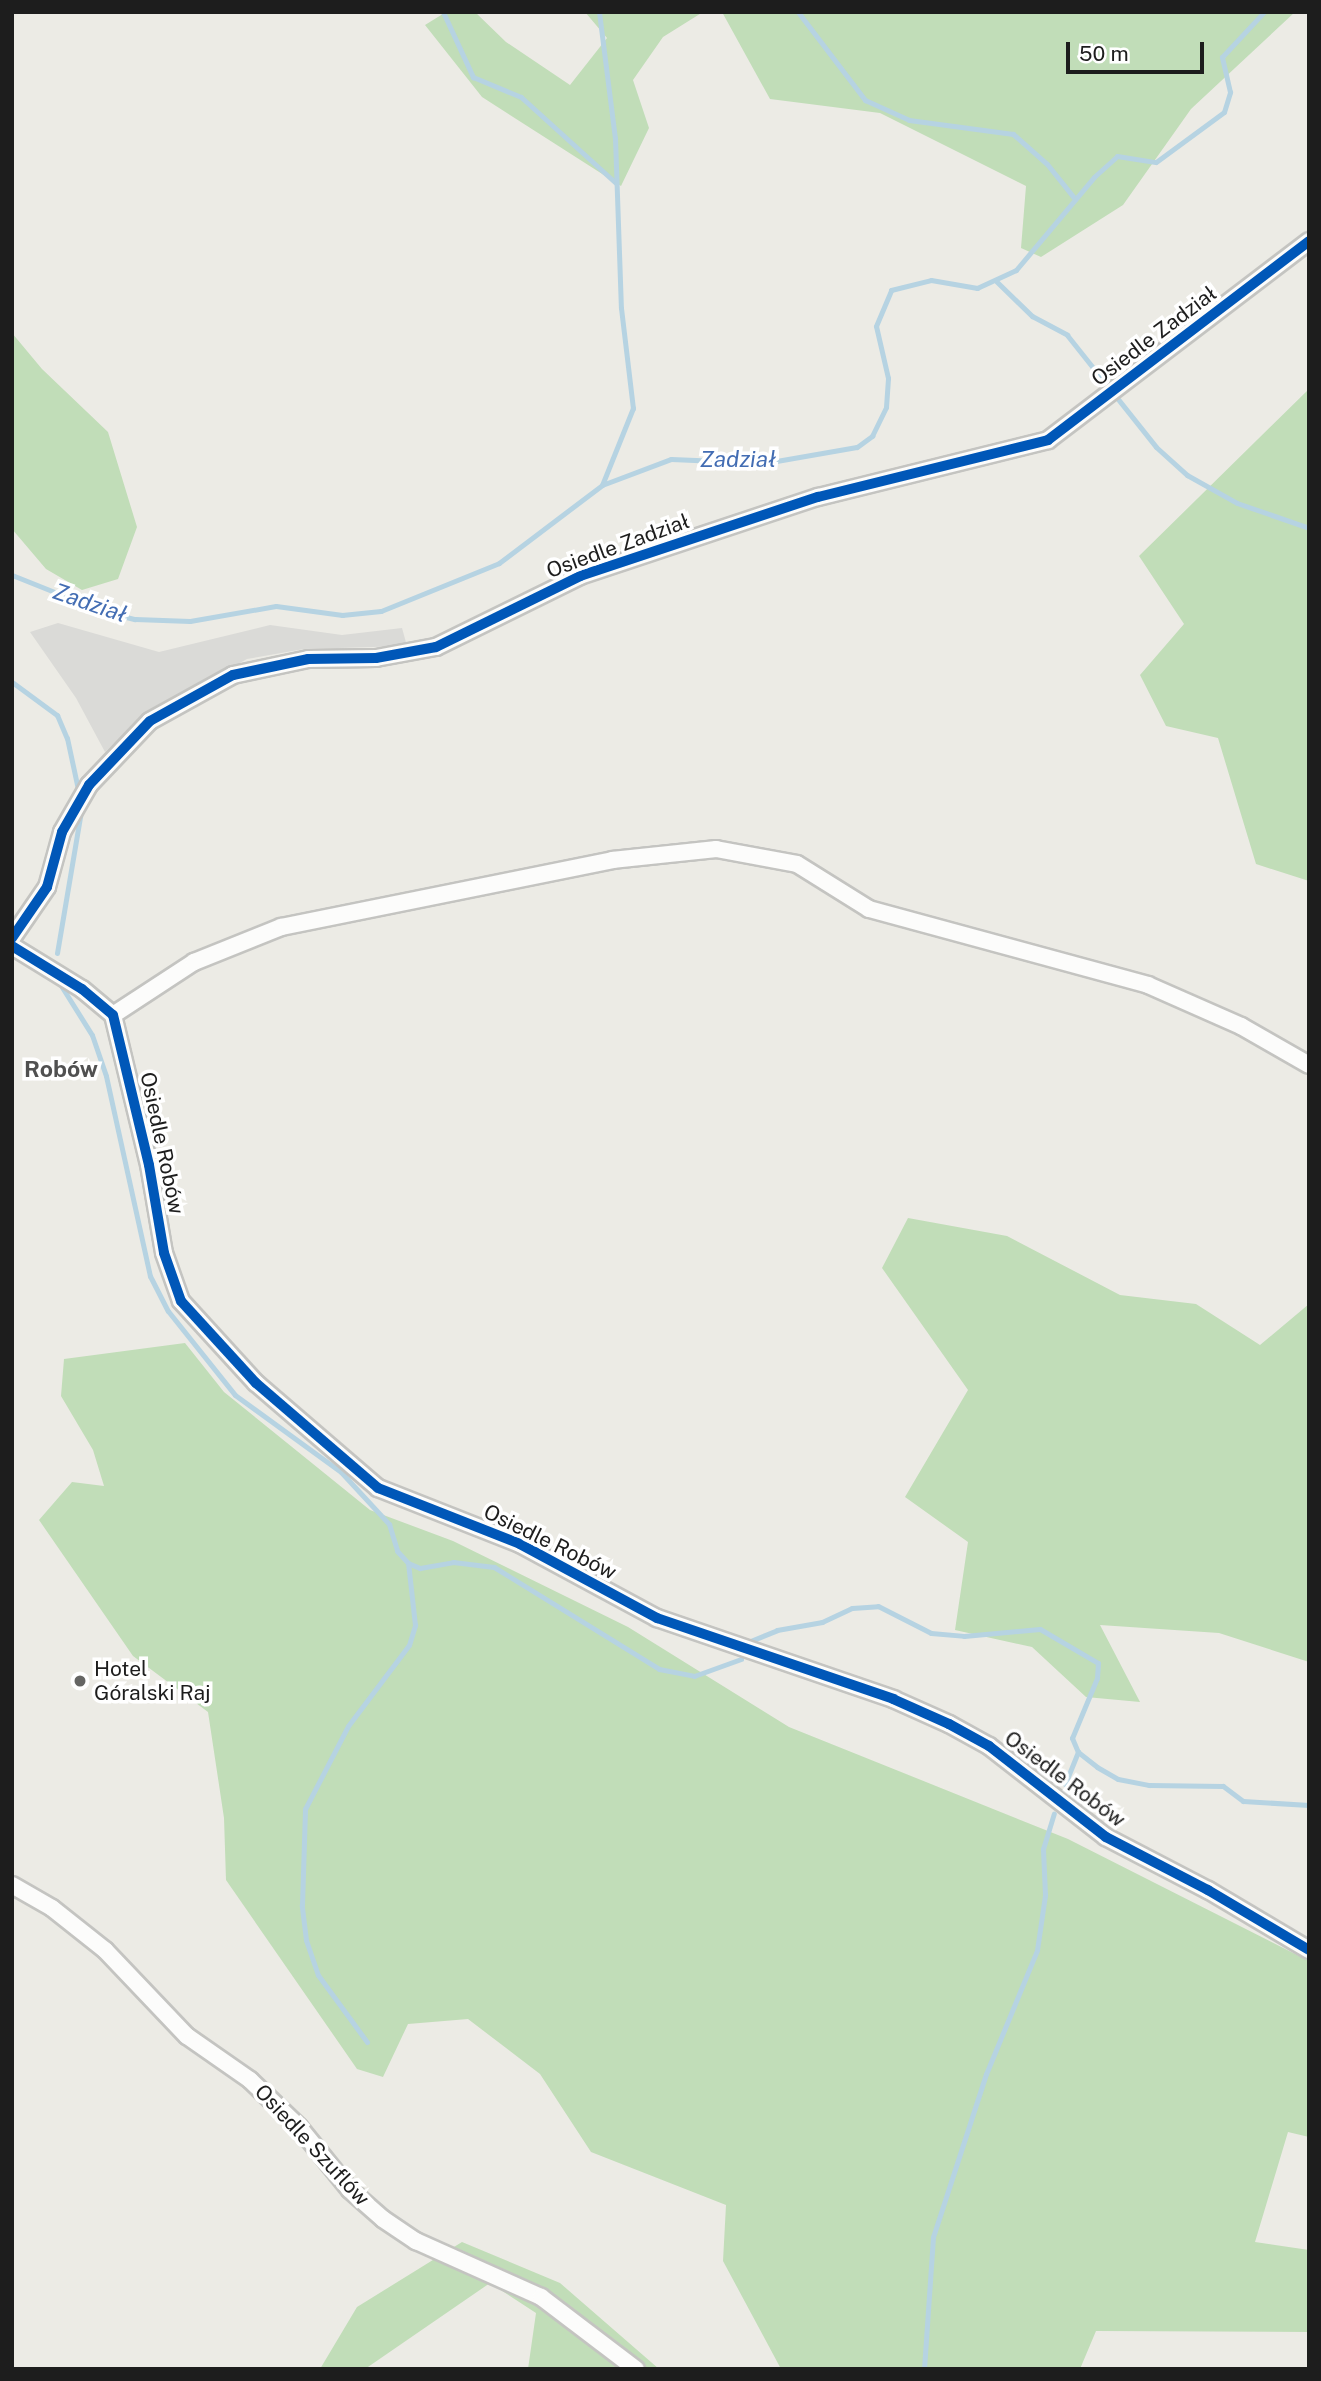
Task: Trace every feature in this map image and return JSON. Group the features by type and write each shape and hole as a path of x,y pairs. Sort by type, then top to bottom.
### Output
{"street":[{"name":"Osiedle Zadział","path":"12,938 47,887 67,821 89,785 150,721 233,675 308,659 376,658 436,647 580,576 818,497 1048,440 1309,242"},
{"path":"12,946 82,989 113,1015 194,962 281,927 612,860 716,849 797,863 869,909 1148,985 1241,1026 1309,1065"},
{"name":"Osiedle Robów","path":"113,1015 149,1165 164,1253 181,1301 256,1383 378,1488 520,1544 657,1618 893,1699 949,1724 989,1746 1106,1837 1208,1889 1309,1950"},
{"name":"Osiedle Szuflów","path":"12,1885 52,1908 105,1950 187,2036 250,2080 299,2127 350,2190 383,2219 416,2241 541,2297 636,2369"}],"green space":[{"path":"446,12 475,12 506,42 570,85 607,38 585,12 703,12 663,37 633,80 649,128 621,186 482,97 425,25"},
{"path":"722,12 1295,12 1191,109 1123,205 1041,257 1021,248 1026,186 880,113 770,99"},
{"path":"12,333 42,369 108,432 137,527 118,579 82,590 46,569 12,529"},
{"path":"1309,389 1309,881 1256,864 1218,738 1166,726 1140,675 1184,624 1139,556"},
{"path":"908,1218 1007,1236 1120,1295 1196,1304 1260,1345 1309,1304 1309,1662 1219,1633 1100,1625 1140,1702 1086,1697 1032,1647 955,1630 968,1542 905,1497 968,1390 882,1268"},
{"path":"185,1343 224,1392 370,1510 453,1541 628,1627 789,1727 1068,1839 1309,1961 1309,2137 1288,2132 1255,2242 1309,2250 1309,2332 1096,2331 1080,2369 781,2369 723,2261 726,2205 591,2152 540,2074 468,2019 408,2024 383,2077 357,2069 226,1880 224,1818 208,1712 133,1656 39,1520 72,1482 104,1486 93,1450 61,1396 64,1359"},
{"path":"462,2242 560,2283 659,2369 528,2369 536,2313 490,2283 365,2369 320,2369 357,2307"}],"shaded area":[{"path":"58,623 159,652 270,625 342,635 402,628 407,646 304,649 247,659 143,716 105,752 76,698 30,632"}],"waterway":[{"path":"443,12 473,77 521,97 616,183"},
{"path":"599,12 615,138 621,308 633,408 602,485"},
{"path":"798,12 865,100 909,120 1013,134 1047,164 1075,199"},
{"name":"Zadział","path":"12,575 102,611 135,619 190,621 276,606 342,615 381,611 499,563 602,485 671,459 765,463 857,447 872,436 886,407 888,378 876,326 891,290 931,280 977,288 1016,270 1094,177 1117,156 1156,162 1224,112 1230,92 1222,57 1264,12"},
{"path":"997,282 1032,316 1067,335 1156,447 1187,475 1237,503 1309,528"},
{"path":"12,682 57,715 67,738 79,794"},
{"path":"57,953 81,811"},
{"path":"60,984 92,1035 106,1076 150,1276 168,1311 235,1395 341,1472 389,1524 397,1551 408,1563 420,1568 453,1562 494,1567 659,1669 694,1676 741,1659"},
{"path":"367,2042 318,1975 306,1940 302,1905 305,1809 348,1726 409,1645 415,1625 408,1563"},
{"path":"748,1642 777,1630 822,1622 852,1608 878,1606 931,1633 964,1636 1040,1629 1098,1663 1097,1678 1072,1738 1078,1752 1097,1767 1118,1779 1149,1785 1223,1786 1243,1801 1309,1805"},
{"path":"1065,1784 1078,1752"},
{"path":"924,2369 933,2237 986,2074 1037,1950 1045,1895 1043,1849 1054,1814"}],"cycle path":[{"path":"12,938 47,887 62,832 89,785 150,721 233,675 308,659 376,658 436,647 580,576 818,497 1048,440 1309,241"},
{"path":"12,946 82,989 113,1015 149,1165 164,1253 181,1301 256,1383 378,1488 520,1544 657,1618 893,1699 949,1724 989,1746 1106,1837 1208,1890 1309,1950"}],"place":[{"name":"Hotel Góralski Raj","path":"80,1681"}],"district":[{"name":"Robów","path":"61,1069"}]}
